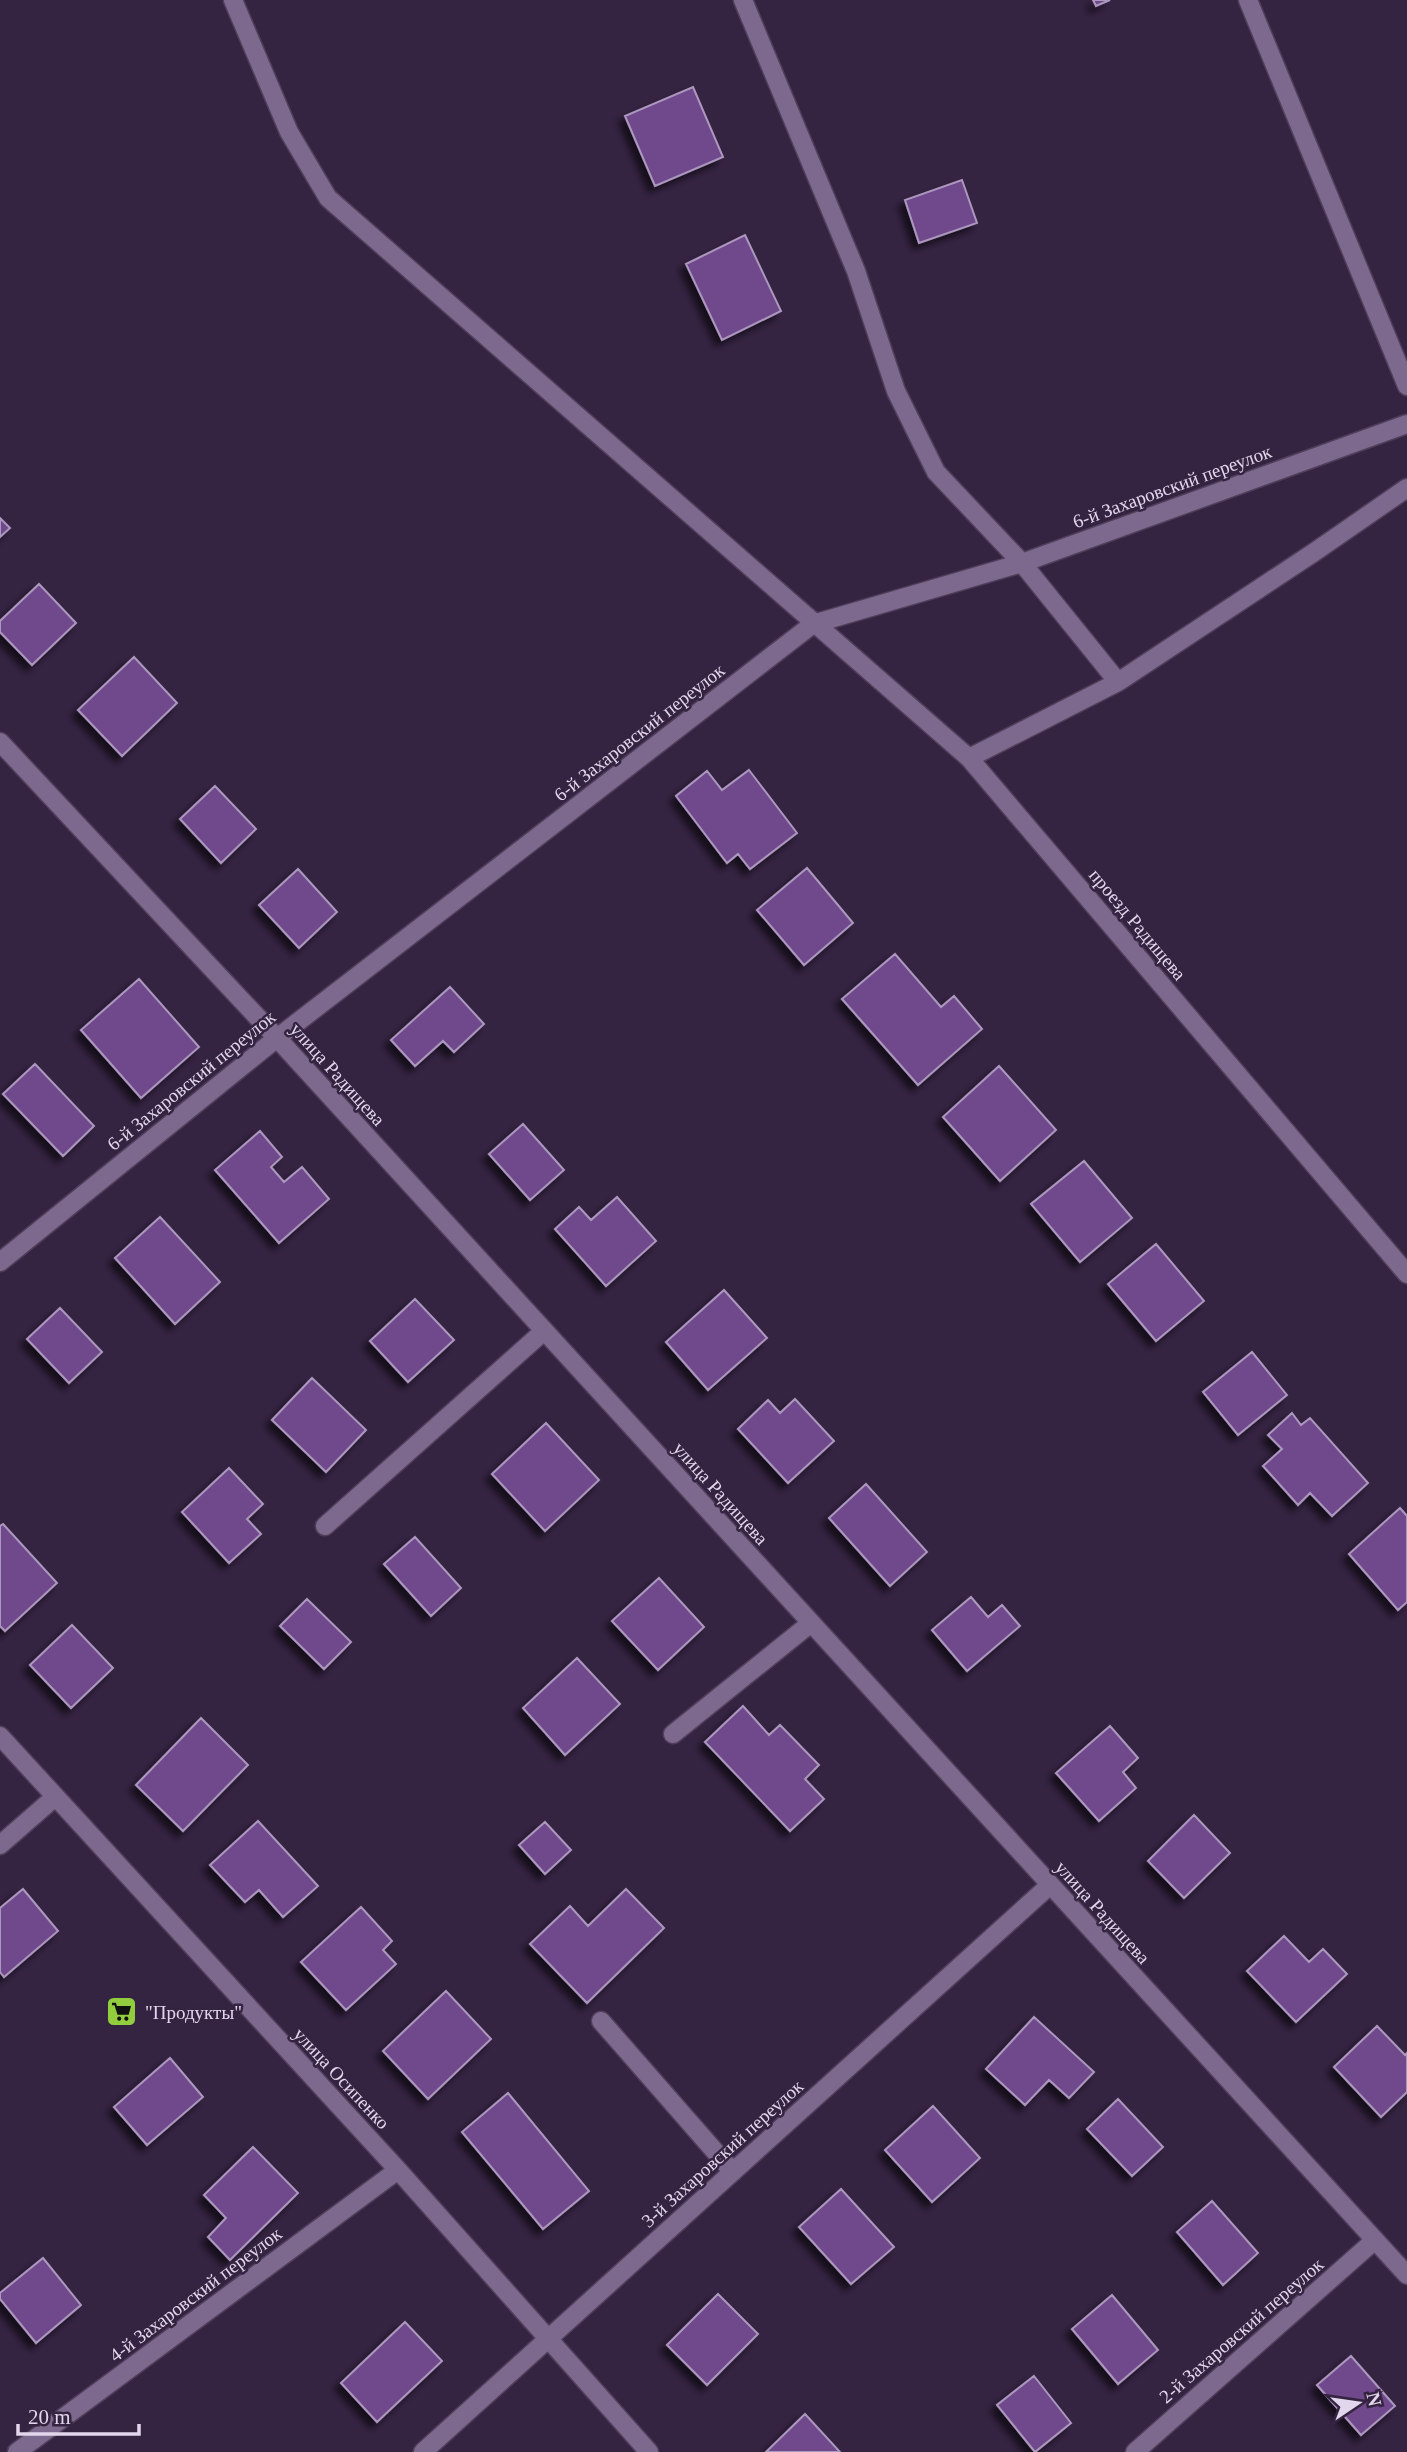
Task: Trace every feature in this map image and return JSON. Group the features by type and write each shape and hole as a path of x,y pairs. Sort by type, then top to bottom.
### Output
{"street":[{"name":"проезд Радищева","path":"233,0 289,132 328,198 969,758 1407,1274"},
{"path":"743,0 856,271 896,391 936,472 1022,563 1118,682"},
{"path":"1248,0 1407,386"},
{"name":"6-й Захаровский переулок","path":"0,1262 277,1038 813,624 1022,563 1407,424"},
{"path":"969,758 1118,682 1407,488"},
{"name":"улица Радищева","path":"0,742 277,1038 1407,2275"},
{"path":"325,1526 544,1331"},
{"path":"673,1734 811,1623"},
{"name":"улица Осипенко","path":"0,1737 398,2170 649,2452"},
{"path":"0,1844 55,1797"},
{"name":"3-й Захаровский переулок","path":"422,2452 1050,1885"},
{"path":"601,2021 733,2172"},
{"name":"4-й Захаровский переулок","path":"17,2452 398,2170"},
{"name":"2-й Захаровский переулок","path":"1135,2452 1375,2240"}],"building":[{"path":"1093,0 1110,0 1096,6"},
{"path":"693,87 723,157 655,186 625,116"},
{"path":"962,180 977,223 919,243 905,200"},
{"path":"745,235 781,311 722,340 686,264"},
{"path":"0,518 10,528 0,537"},
{"path":"39,584 76,623 32,665 0,632 0,621"},
{"path":"134,657 177,703 122,756 78,710"},
{"path":"749,770 797,833 750,869 738,854 727,863 676,796 707,771 722,790"},
{"path":"215,786 256,829 221,863 180,819"},
{"path":"807,868 853,923 804,965 757,910"},
{"path":"298,869 337,912 299,948 259,905"},
{"path":"895,954 941,1007 954,996 982,1029 918,1085 842,999"},
{"path":"139,979 199,1047 141,1098 81,1030"},
{"path":"450,987 484,1024 454,1052 443,1041 415,1066 391,1040"},
{"path":"35,1064 94,1126 63,1156 3,1094"},
{"path":"999,1066 1056,1130 1000,1181 943,1117"},
{"path":"523,1124 564,1170 530,1200 489,1154"},
{"path":"260,1131 282,1157 271,1167 284,1182 302,1167 329,1199 279,1243 215,1170"},
{"path":"1084,1161 1132,1218 1080,1262 1031,1204"},
{"path":"617,1197 656,1241 606,1286 555,1229 579,1207 591,1220"},
{"path":"160,1217 220,1282 175,1324 115,1258"},
{"path":"1156,1244 1204,1301 1156,1341 1108,1284"},
{"path":"724,1290 767,1338 708,1390 666,1342"},
{"path":"415,1299 454,1340 408,1382 370,1341"},
{"path":"60,1308 102,1352 69,1383 27,1339"},
{"path":"1252,1352 1287,1395 1238,1435 1203,1392"},
{"path":"312,1378 366,1430 326,1472 272,1420"},
{"path":"795,1399 834,1441 788,1483 738,1429 768,1400 780,1413"},
{"path":"1292,1413 1301,1425 1310,1418 1368,1483 1332,1516 1310,1493 1298,1505 1263,1466 1282,1449 1268,1435"},
{"path":"546,1423 599,1480 545,1531 492,1474"},
{"path":"229,1468 263,1504 247,1519 261,1534 229,1563 182,1512"},
{"path":"866,1484 927,1552 890,1586 829,1518"},
{"path":"1400,1508 1407,1516 1407,1602 1398,1610 1349,1554"},
{"path":"3,1524 57,1583 5,1631 0,1626 0,1526"},
{"path":"415,1537 461,1588 431,1616 384,1564"},
{"path":"659,1578 704,1627 658,1670 612,1621"},
{"path":"971,1597 988,1617 1002,1605 1020,1626 967,1671 932,1630"},
{"path":"307,1599 351,1642 324,1669 280,1626"},
{"path":"72,1625 113,1668 71,1708 30,1665"},
{"path":"577,1658 620,1704 565,1755 523,1708"},
{"path":"743,1706 769,1735 780,1725 819,1765 805,1779 824,1799 790,1831 705,1742"},
{"path":"201,1718 248,1765 183,1831 136,1785"},
{"path":"1110,1726 1138,1758 1123,1772 1136,1788 1099,1821 1056,1773"},
{"path":"1194,1815 1230,1853 1184,1898 1148,1861"},
{"path":"258,1821 318,1886 283,1917 259,1890 245,1902 210,1865"},
{"path":"545,1822 571,1850 545,1874 519,1845"},
{"path":"23,1889 58,1931 4,1977 0,1972 0,1908"},
{"path":"626,1889 664,1928 587,2003 530,1944 570,1906 588,1926"},
{"path":"361,1907 392,1941 383,1950 396,1964 346,2010 301,1962"},
{"path":"1284,1936 1309,1962 1323,1949 1347,1974 1296,2022 1247,1971"},
{"path":"446,1991 491,2039 428,2099 383,2051"},
{"path":"1034,2017 1094,2072 1069,2098 1049,2080 1025,2105 986,2069"},
{"path":"1377,2026 1405,2055 1407,2053 1407,2092 1381,2117 1334,2067"},
{"path":"170,2058 203,2097 147,2145 114,2107"},
{"path":"508,2093 589,2191 543,2229 462,2132"},
{"path":"1118,2099 1163,2147 1132,2176 1087,2129"},
{"path":"933,2106 980,2158 932,2202 885,2150"},
{"path":"253,2147 298,2193 230,2260 208,2237 226,2218 204,2195"},
{"path":"841,2189 894,2247 851,2284 799,2227"},
{"path":"1212,2201 1258,2253 1223,2285 1177,2232"},
{"path":"43,2258 81,2305 36,2343 0,2299 0,2293"},
{"path":"718,2294 758,2334 707,2385 667,2345"},
{"path":"1112,2295 1158,2350 1118,2384 1072,2329"},
{"path":"405,2322 442,2361 377,2422 341,2383"},
{"path":"1351,2356 1395,2406 1361,2435 1317,2385"},
{"path":"1034,2376 1071,2423 1035,2452 997,2405"},
{"path":"805,2414 840,2452 766,2452"}],"place":[{"name":"\"Продукты\"","path":"122,2012"}]}
